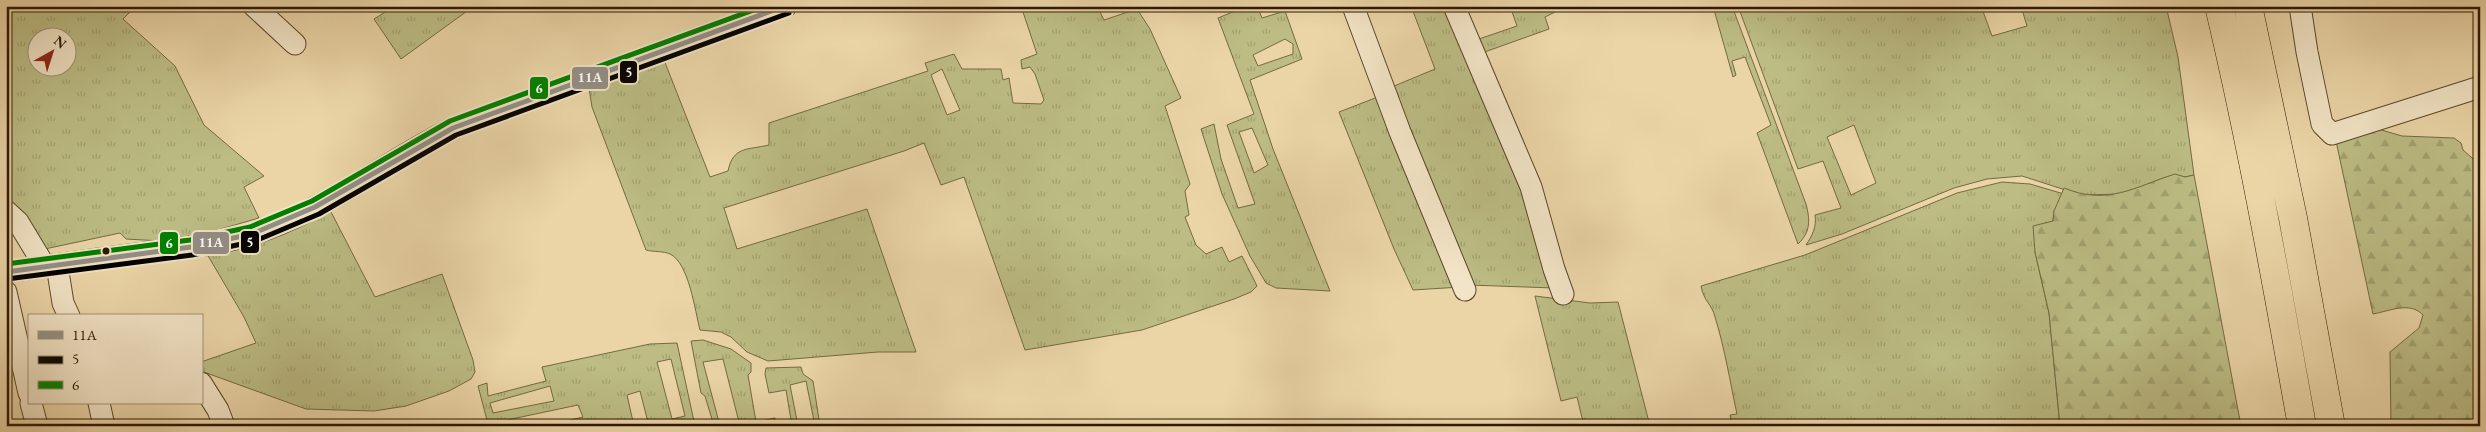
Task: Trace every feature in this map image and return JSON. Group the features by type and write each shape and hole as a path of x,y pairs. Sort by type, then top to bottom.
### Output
{"highway":[{"path":"2219,6 2269,240 2302,426"},
{"path":"2248,6 2292,218 2331,426"}],"street":[{"path":"254,6 295,44"},
{"path":"6,272 51,271 220,242 264,230 302,216 419,144 452,128 786,6"},
{"path":"1353,6 1385,93 1466,290"},
{"path":"1454,6 1531,187 1563,294"},
{"path":"2300,6 2307,52 2322,124 2332,134 2480,87"},
{"path":"6,211 18,222 51,271 68,314"},
{"path":"6,292 28,389"},
{"path":"202,385 218,410 224,426"},
{"path":"31,404 38,426"},
{"path":"100,404 104,426"}],"green space":[{"path":"6,6 136,6 123,19 175,66 204,125 264,176 244,187 259,218 214,231 161,241 126,239 120,233 40,250 6,203"},
{"path":"395,6 474,6 401,59 374,19"},
{"path":"1030,6 1097,6 1104,20 1137,9 1150,29 1181,98 1165,106 1190,184 1185,191 1189,215 1185,217 1196,245 1206,254 1222,247 1229,262 1242,256 1257,286 1251,292 1142,330 1025,350 964,177 941,185 924,143 724,208 737,249 867,209 916,352 878,352 768,361 747,352 731,337 721,332 700,330 687,277 677,259 665,252 646,250 592,107 589,88 664,60 710,177 728,171 734,157 742,150 769,145 769,123 928,71 925,63 954,54 962,69 1001,69 1003,80 1009,78 1013,103 1041,104 1044,100 1035,74 1030,67 1022,69 1021,60 1037,54 1022,9","holes":["942,69 960,110 947,115 931,75"]},
{"path":"1247,6 1257,6 1262,18 1285,11 1302,59 1250,80 1273,149 1330,291 1276,288 1266,283 1250,256 1222,194 1201,129 1214,124 1221,159 1238,208 1255,204 1227,125 1254,114 1218,18","holes":["1285,39 1293,44 1293,54 1258,66 1253,55","1252,128 1268,165 1254,173 1239,132"]},
{"path":"1411,6 1449,6 1505,131 1554,288 1469,285 1387,89 1435,69"},
{"path":"1510,6 1552,6 1555,12 1545,17 1549,29 1479,54 1473,41 1517,26"},
{"path":"1713,6 1732,6 1806,204 1808,215 1807,230 1798,244 1757,133 1771,125 1745,57 1732,61 1736,75 1733,77"},
{"path":"1738,6 1981,6 1992,36 2027,26 2021,6 2166,6 2178,57 2194,175 2185,177 2175,175 2163,178 2123,194 2081,195 2022,176 1987,179 1954,188 1842,234 1806,245 1813,231 1815,215 1841,208 1823,161 1798,169","holes":["1854,125 1876,183 1851,195 1827,137"]},
{"path":"1383,95 1461,287 1413,290 1394,249 1339,112"},
{"path":"2378,129 2402,136 2454,138 2461,143 2463,150 2479,164 2480,426 2391,426 2390,352 2419,328 2423,315 2418,311 2406,308 2373,314 2336,141"},
{"path":"2175,174 2185,177 2194,175 2241,426 2060,426 2049,313 2035,252 2033,226 2053,221 2054,211 2064,188 2080,193 2108,195 2121,193"},
{"path":"2002,182 2030,184 2064,194 2054,211 2053,221 2050,224 2046,222 2035,252 2049,313 2060,426 1732,426 1730,415 1737,414 1725,353 1714,313 1704,296 1701,286 1805,255 1957,193"},
{"path":"330,210 375,297 442,274 473,360 475,372 471,379 449,391 406,406 374,411 306,409 202,371 202,362 256,343 244,317 207,254 256,242 286,232"},
{"path":"1535,296 1590,303 1618,302 1650,426 1584,426 1577,397 1561,401"},
{"path":"703,340 731,349 751,363 751,372 748,375 756,422 775,418 776,426 740,426 723,359 703,362 720,426 714,426 705,396 701,393 691,341"},
{"path":"677,343 695,426 649,426 640,391 627,395 634,426 545,426 583,417 578,405 488,424 478,386 487,383 488,396 546,381 542,367 650,344","holes":["671,359 685,416 672,419 657,362","550,386 554,401 493,413 490,403"]},
{"path":"801,367 803,374 813,381 820,426 815,426 806,381 790,385 798,426 792,426 786,390 769,393 765,374 766,368"}],"transit line":[{"name":"6","path":"6,264 190,240 250,227 312,201 450,121 764,6"},
{"name":"11A","path":"6,272 191,247 252,234 315,207 453,128 785,6"},
{"name":"5","path":"7,279 192,255 255,241 319,214 456,135 789,13"}]}
